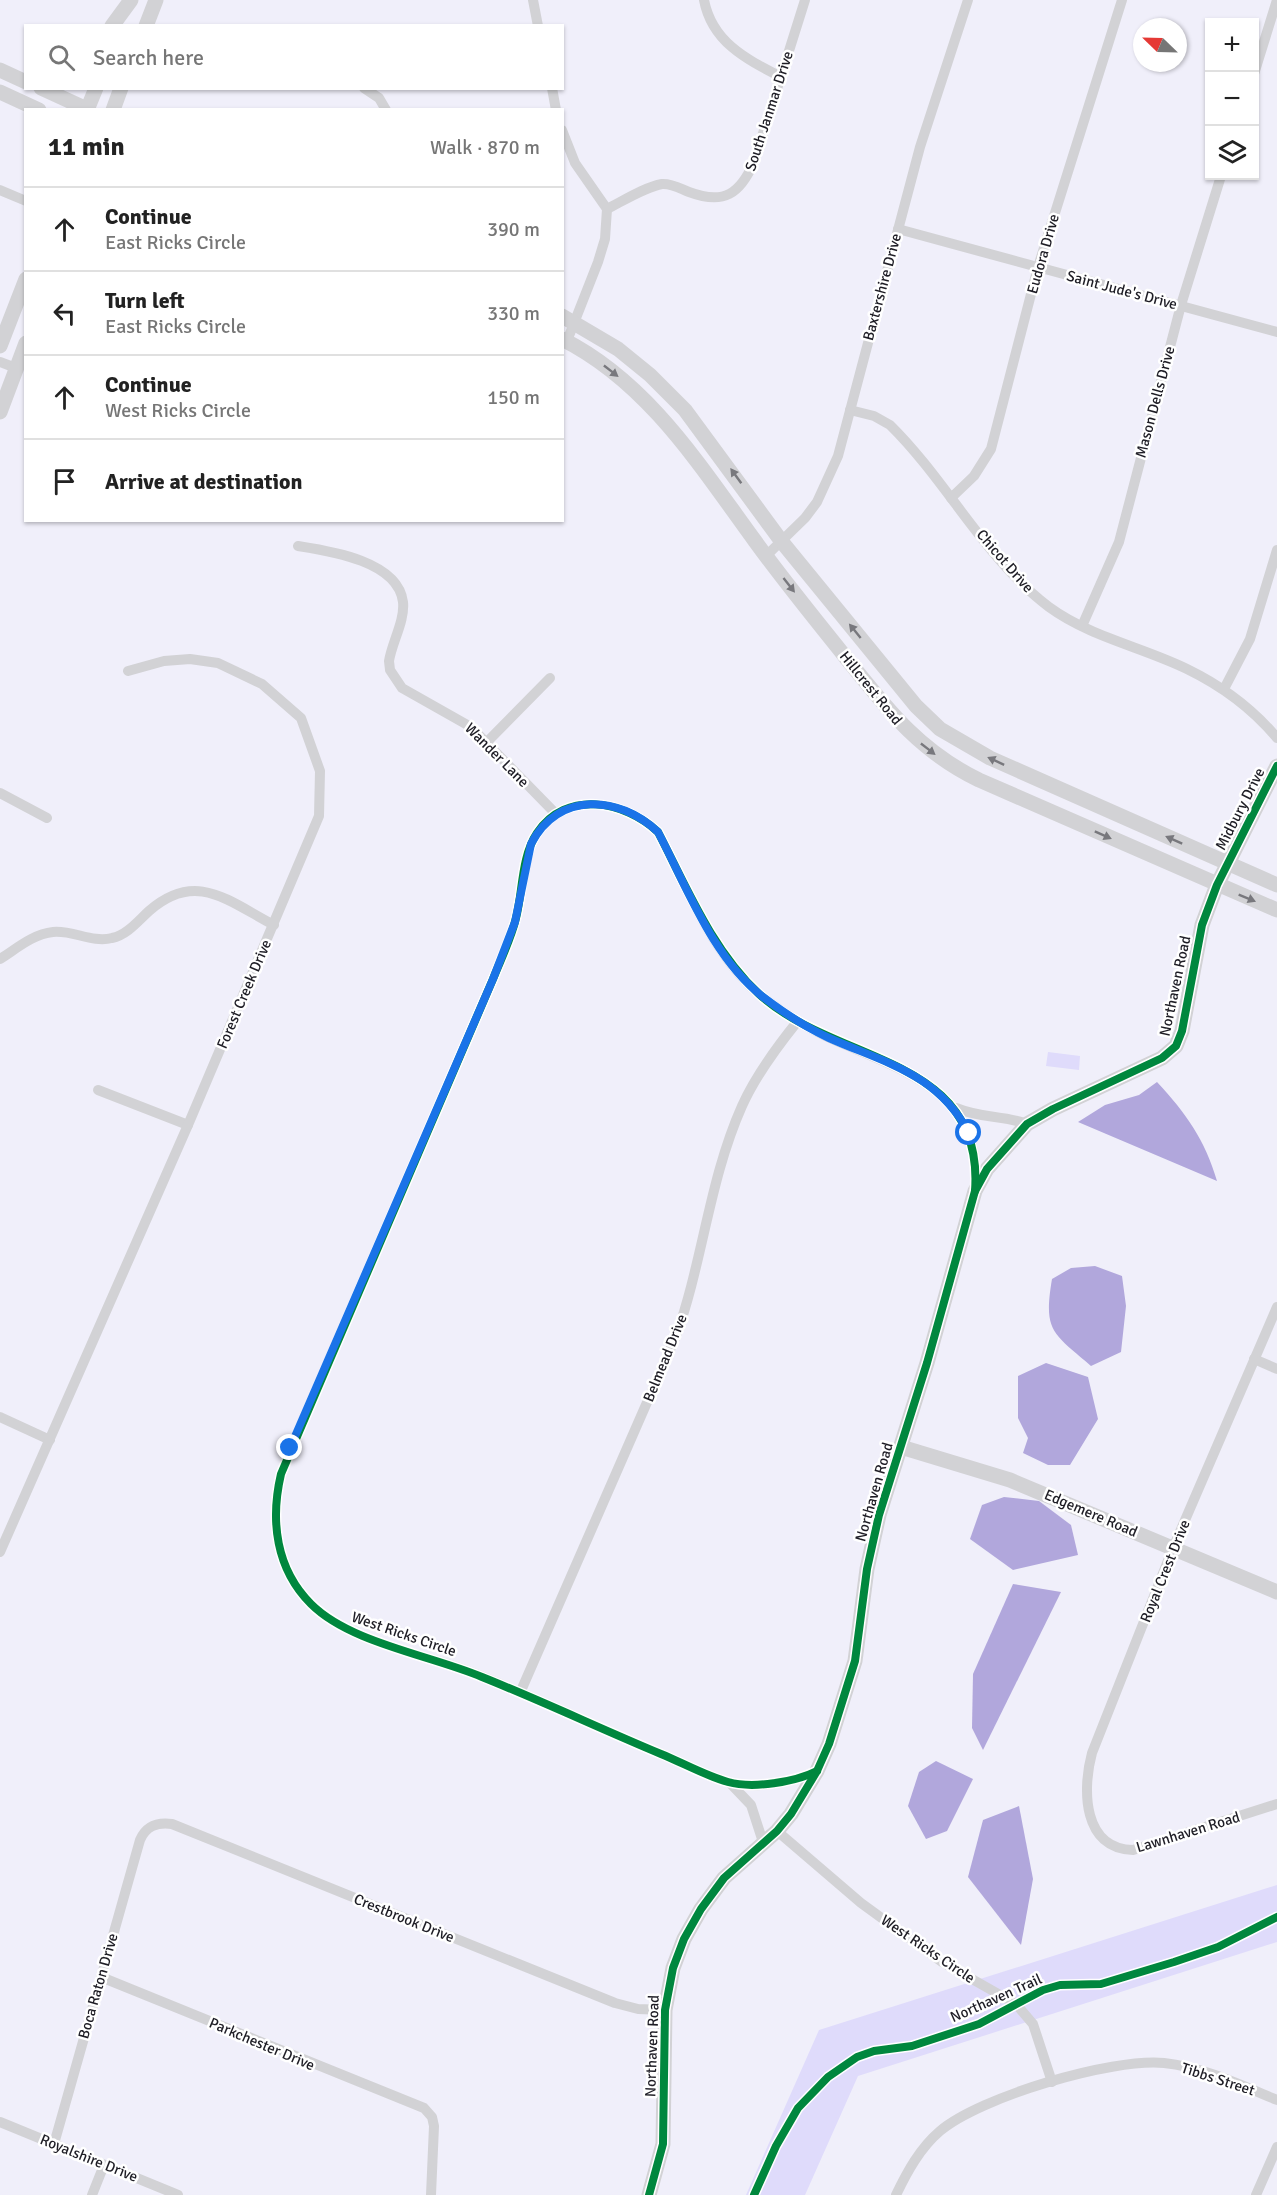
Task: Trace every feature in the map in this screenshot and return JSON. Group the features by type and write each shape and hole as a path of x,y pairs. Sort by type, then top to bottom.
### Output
{"main road":[{"path":"113,24 131,0"},
{"path":"122,24 131,0"},
{"path":"147,24 156,0"},
{"path":"0,70 24,81"},
{"path":"45,90 86,108"},
{"path":"57,96 72,90"},
{"path":"88,108 95,90"},
{"path":"114,108 120,90"},
{"path":"0,92 35,108"},
{"path":"0,346 24,284"},
{"name":"Hillcrest Road","path":"569,320 618,349 650,375 685,410 782,542 916,706 940,729 990,758 1277,885"},
{"name":"Hillcrest Road","path":"565,340 631,387 665,420 766,556 895,719 924,747 958,770 979,780 1277,910"},
{"path":"0,412 24,348"},
{"name":"Midbury Drive","path":"1228,863 1277,766"},
{"name":"Northaven Road","path":"649,2195 663,2144 665,2010 673,1968 692,1923 724,1878 777,1831 791,1814 817,1771 829,1744 855,1661 872,1545 927,1363 975,1191 987,1169 1028,1124 1053,1109 1153,1063 1176,1046 1182,1031 1197,941 1217,885 1228,863"},
{"name":"Edgemere Road","path":"901,1447 1010,1480 1277,1592"}],"street":[{"path":"533,0 538,24"},
{"path":"704,0 712,22 727,44 744,58 781,77"},
{"name":"South Janmar Drive","path":"607,209 662,184 707,197 721,197 733,193 748,176 754,162 805,0"},
{"name":"Baxtershire Drive","path":"766,556 782,542 817,502 838,456 920,147 968,0"},
{"name":"Eudora Drive","path":"951,498 974,476 991,449 1038,267 1122,0"},
{"path":"1255,72 1274,20 1277,0"},
{"path":"367,90 379,98 385,108"},
{"path":"552,90 556,108"},
{"path":"564,135 575,163 607,209 604,239 598,262 569,320 565,340"},
{"name":"Mason Dells Drive","path":"1082,626 1119,542 1181,305 1220,180"},
{"path":"0,190 24,200"},
{"name":"Saint Jude's Drive","path":"898,229 1277,332"},
{"path":"0,362 16,368"},
{"name":"Chicot Drive","path":"850,410 890,425 1020,581 1052,609 1082,626 1186,668 1224,689 1253,711 1277,738"},
{"name":"Wander Lane","path":"298,546 345,555 380,570 392,579 403,602 389,661 395,681 411,694 471,727 556,814"},
{"path":"1224,689 1250,639 1277,550"},
{"name":"Forest Creek Drive","path":"0,1552 188,1125 319,816 320,771 301,718 262,684 218,663 190,659 164,661 128,671"},
{"path":"486,743 550,678"},
{"path":"0,793 47,818"},
{"path":"556,814 590,804 607,804 630,811 645,820 658,832 714,940 737,971 760,995 797,1022 902,1068 956,1108 980,1117 1010,1119 1028,1124"},
{"name":"West Ricks Circle","path":"556,814 531,844 515,922 281,1474 275,1504 275,1521 284,1564 297,1588 335,1623 358,1634 441,1660 730,1783 751,1805 763,1842"},
{"path":"0,959 38,935 54,932 93,939 117,937 159,903 179,892 193,889 209,892 274,925"},
{"name":"Belmead Drive","path":"520,1693 676,1336 695,1272 716,1182 742,1107 769,1058 797,1022"},
{"path":"98,1090 188,1125"},
{"path":"956,1108 975,1150 975,1191"},
{"name":"Royal Crest Drive","path":"1101,1840 1094,1828 1088,1802 1088,1766 1173,1548 1277,1307"},
{"path":"1254,1359 1277,1369"},
{"path":"0,1417 50,1440"},
{"name":"West Ricks Circle","path":"730,1783 782,1782 802,1778 817,1771"},
{"name":"Lawnhaven Road","path":"1101,1840 1118,1850 1133,1850 1277,1804"},
{"name":"Crestbrook Drive","path":"146,1830 157,1823 172,1824 615,2003 638,2009 665,2010"},
{"name":"Boca Raton Drive","path":"54,2144 140,1840 146,1830"},
{"name":"West Ricks Circle","path":"777,1831 861,1903 933,1955 1016,2004 1033,2024 1052,2082"},
{"name":"Parkchester Drive","path":"101,1977 424,2108 432,2117 434,2126 431,2195"},
{"name":"Tibbs Street","path":"1052,2082 1099,2068 1165,2063 1198,2070 1277,2100"},
{"path":"896,2195 904,2177 928,2143 954,2120 991,2102 1052,2082"},
{"name":"Royalshire Drive","path":"0,2122 178,2195"},
{"path":"1257,2195 1277,2147"},
{"path":"92,2195 104,2165"}],"shaded area":[{"path":"1048,1052 1080,1056 1079,1070 1046,1066"},
{"path":"1157,1082 1193,1128 1207,1153 1217,1181 1078,1122 1105,1105 1139,1095"},
{"path":"1095,1266 1122,1276 1126,1306 1121,1352 1091,1366 1054,1330 1049,1310 1052,1279 1071,1268"},
{"path":"1046,1363 1088,1377 1098,1419 1070,1465 1048,1465 1023,1453 1028,1438 1018,1418 1018,1376"},
{"path":"1004,1497 1039,1501 1071,1525 1078,1555 1013,1570 970,1539 982,1505"},
{"path":"1013,1584 1061,1592 983,1750 972,1728 973,1674"},
{"path":"936,1761 973,1779 947,1831 926,1839 908,1806 919,1772"},
{"path":"1019,1806 1033,1879 1021,1945 968,1877 983,1820"},
{"path":"1277,1885 1277,1942 858,2076 805,2195 746,2195 819,2030"}],"cycle path":[{"path":"649,2195 663,2144 665,2010 673,1968 684,1939 701,1909 724,1878 777,1831 791,1814 817,1771 829,1744 855,1661 867,1569 879,1515 927,1363 975,1191 987,1169 1027,1124 1053,1109 1162,1058 1176,1046 1182,1031 1202,925 1217,885 1277,766"},
{"path":"817,1771 774,1783 749,1785 728,1782 482,1677 392,1647 347,1629 311,1604 290,1576 283,1560 276,1527 281,1474 506,949 516,918 525,863 532,842 549,819 564,810 579,805 596,804 613,807 645,821 658,832 714,938 742,977 759,994 791,1017 900,1068 931,1087 956,1112 972,1146 975,1191"},
{"name":"Northaven Trail","path":"754,2195 776,2146 798,2108 828,2077 857,2057 874,2051 912,2046 979,2024 1043,1990 1060,1985 1101,1984 1174,1962 1218,1947 1277,1917"}],"route":[{"path":"290,1448 493,979 519,908 531,844 546,822 556,814 590,804 607,804 630,811 645,820 658,832 714,940 737,971 760,995 797,1022 840,1043 883,1059 919,1079 956,1108 969,1133"}]}
